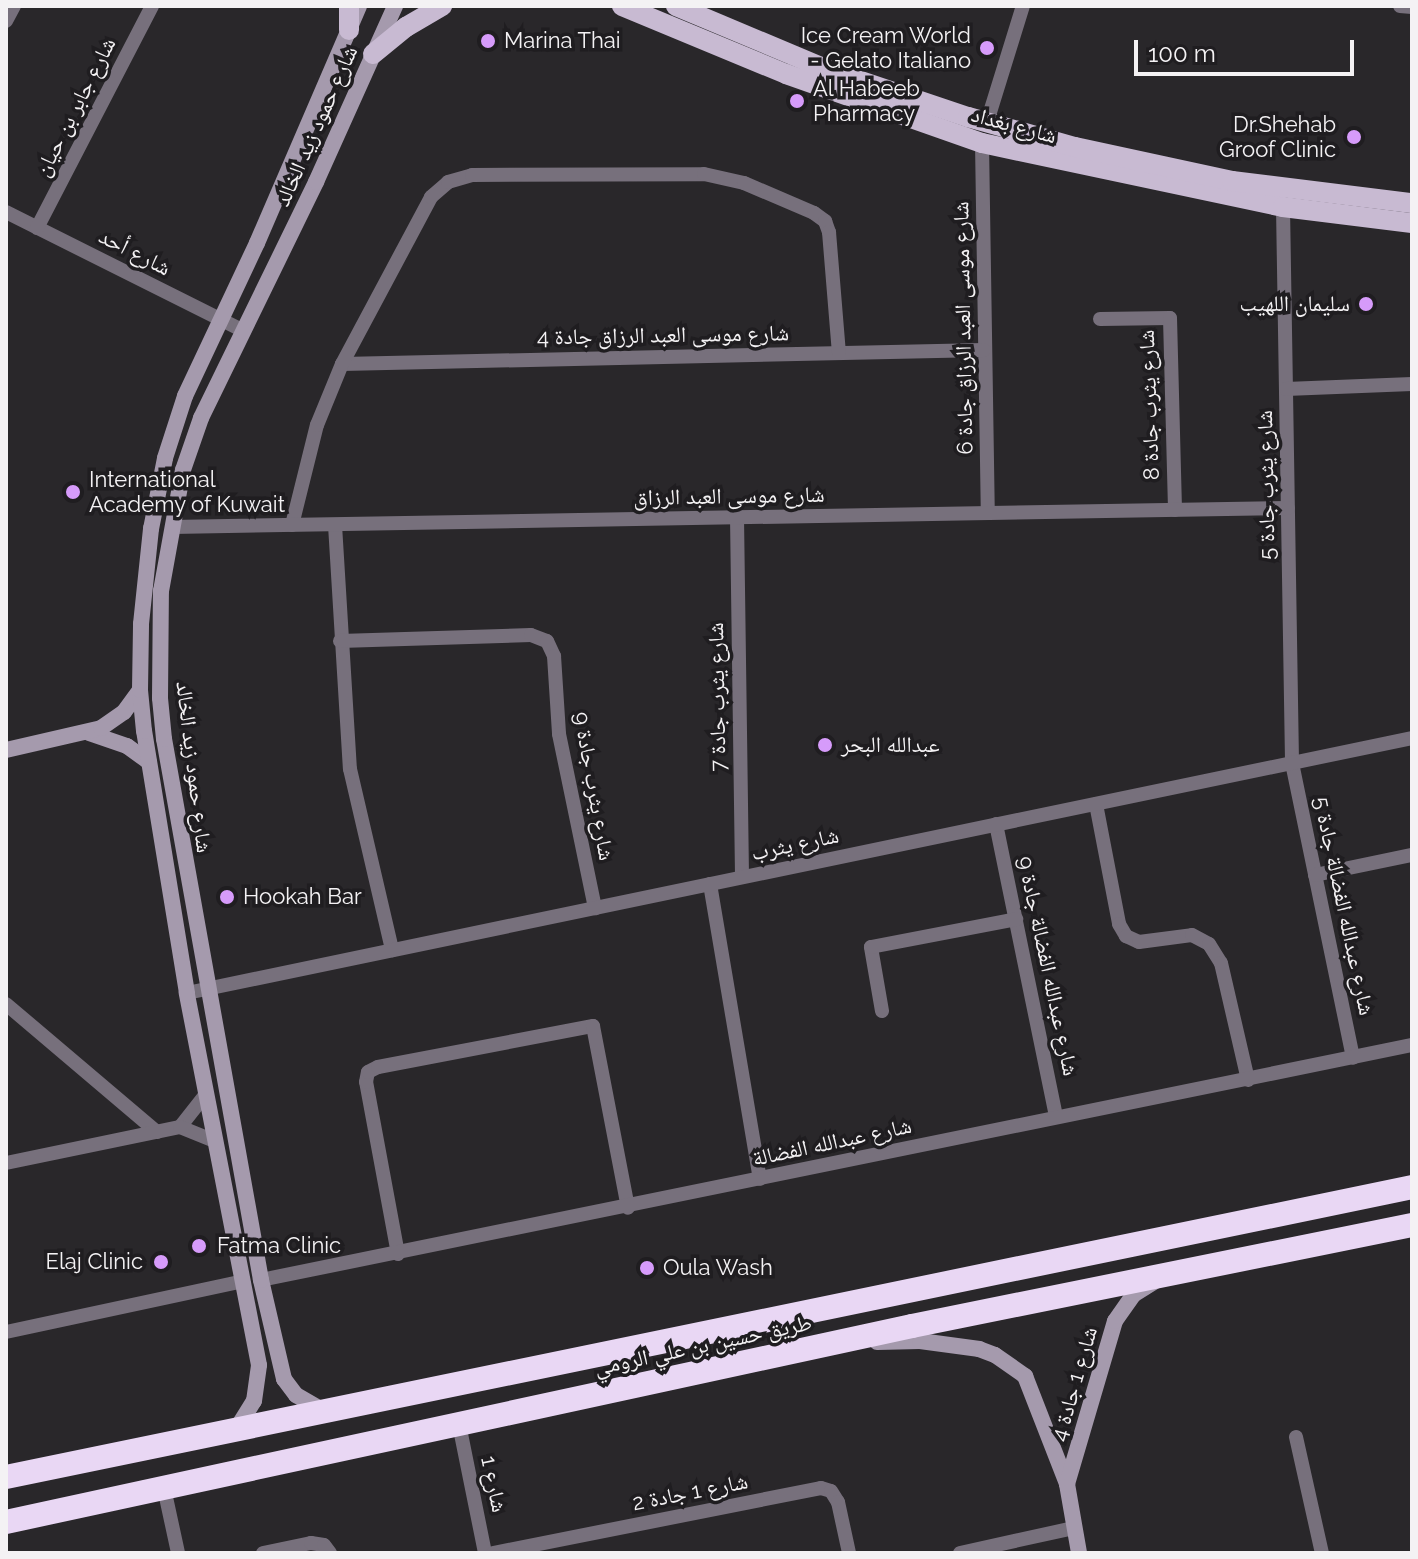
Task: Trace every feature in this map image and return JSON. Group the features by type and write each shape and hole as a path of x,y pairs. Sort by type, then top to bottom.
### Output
{"highway":[{"name":"طريق حسين بن علي الرومي","path":"6,1477 1412,1187"},
{"path":"1222,1262 1215,1259 1211,1252 1218,1242 1412,1203"},
{"name":"طريق حسين بن علي الرومي","path":"6,1522 912,1326 1412,1225"},
{"path":"912,1326 967,1301 1179,1258 1185,1251 1185,1245 1173,1236"}],"main road":[{"path":"349,6 349,30"},
{"name":"شارع حمود زيد الخالد","path":"237,1428 254,1401 260,1377 187,993 149,762 140,690 141,624 151,529 165,458 185,396 359,6"},
{"name":"شارع حمود زيد الخالد","path":"322,1410 296,1395 284,1379 261,1280 184,862 160,698 161,591 183,470 201,418 395,6"},
{"path":"373,54 406,27 442,6"},
{"name":"شارع بغداد","path":"622,6 786,74 984,133 1283,207 1412,223"},
{"name":"شارع بغداد","path":"676,6 984,133 1075,147 1192,173 1295,190 1412,203"},
{"path":"6,750 89,733 124,712 140,690"},
{"path":"89,733 127,746 149,762"},
{"name":"شارع 1 جادة 4","path":"1067,1484 1115,1321 1133,1295 1169,1272"},
{"name":"شارع 1 جادة 4","path":"835,1343 920,1341 979,1349 1007,1362 1025,1376 1067,1484 1079,1553"}],"street":[{"path":"6,21 14,6"},
{"name":"شارع جابر بن حيان","path":"37,228 152,6"},
{"name":"شارع موسى العبد الرزاق جادة 6","path":"988,513 984,133 1023,6"},
{"path":"1400,6 1412,7"},
{"path":"292,525 317,425 342,364 431,197 448,182 472,175 704,174 744,183 814,213 825,221 829,232 839,353"},
{"name":"شارع يثرب جادة 5","path":"1283,207 1292,763"},
{"name":"شارع أحد","path":"6,212 244,331"},
{"name":"شارع يثرب جادة 8","path":"1100,319 1170,318 1175,510"},
{"name":"شارع موسى العبد الرزاق جادة 4","path":"342,364 984,350"},
{"path":"1286,389 1412,384"},
{"name":"شارع موسى العبد الرزاق","path":"172,527 1288,508"},
{"name":"شارع يثرب جادة 7","path":"737,517 742,877"},
{"path":"335,525 350,769 392,950"},
{"name":"شارع يثرب جادة 9","path":"340,641 531,635 547,641 554,656 559,734 595,908"},
{"name":"شارع يثرب","path":"187,993 1412,738"},
{"name":"شارع عبدالله الفضالة جادة 5","path":"1292,763 1353,1058"},
{"path":"1096,804 1119,924 1126,936 1139,942 1192,935 1209,944 1221,963 1248,1080"},
{"name":"شارع عبدالله الفضالة جادة 9","path":"996,824 1056,1117"},
{"path":"1315,875 1412,855"},
{"path":"710,884 760,1179"},
{"path":"882,1011 871,947 1016,919"},
{"path":"6,1004 157,1132"},
{"path":"398,1254 366,1082 368,1072 378,1067 593,1026 628,1208"},
{"name":"شارع عبدالله الفضالة","path":"261,1280 628,1208 1412,1045"},
{"path":"180,1127 206,1094"},
{"path":"6,1163 180,1127 215,1141"},
{"path":"6,1332 243,1281"},
{"name":"شارع 1","path":"459,1424 485,1553"},
{"path":"1296,1437 1322,1553"},
{"path":"164,1488 178,1553"},
{"name":"شارع 1 جادة 2","path":"493,1553 821,1488 831,1491 838,1502 849,1553"},
{"path":"960,1553 1074,1528"},
{"path":"263,1553 311,1543 324,1545 330,1553"}],"place":[{"name":"Marina Thai","path":"488,41"},
{"name":"Ice Cream World - Gelato Italiano","path":"987,48"},
{"name":"Al Habeeb Pharmacy","path":"797,101"},
{"name":"Dr.Shehab Groof Clinic","path":"1354,137"},
{"name":"سليمان اللهيب","path":"1366,304"},
{"name":"International Academy of Kuwait","path":"73,492"},
{"name":"عبدالله البحر","path":"825,745"},
{"name":"Hookah Bar","path":"227,897"},
{"name":"Fatma Clinic","path":"199,1246"},
{"name":"Elaj Clinic","path":"161,1262"},
{"name":"Oula Wash","path":"647,1268"}]}
